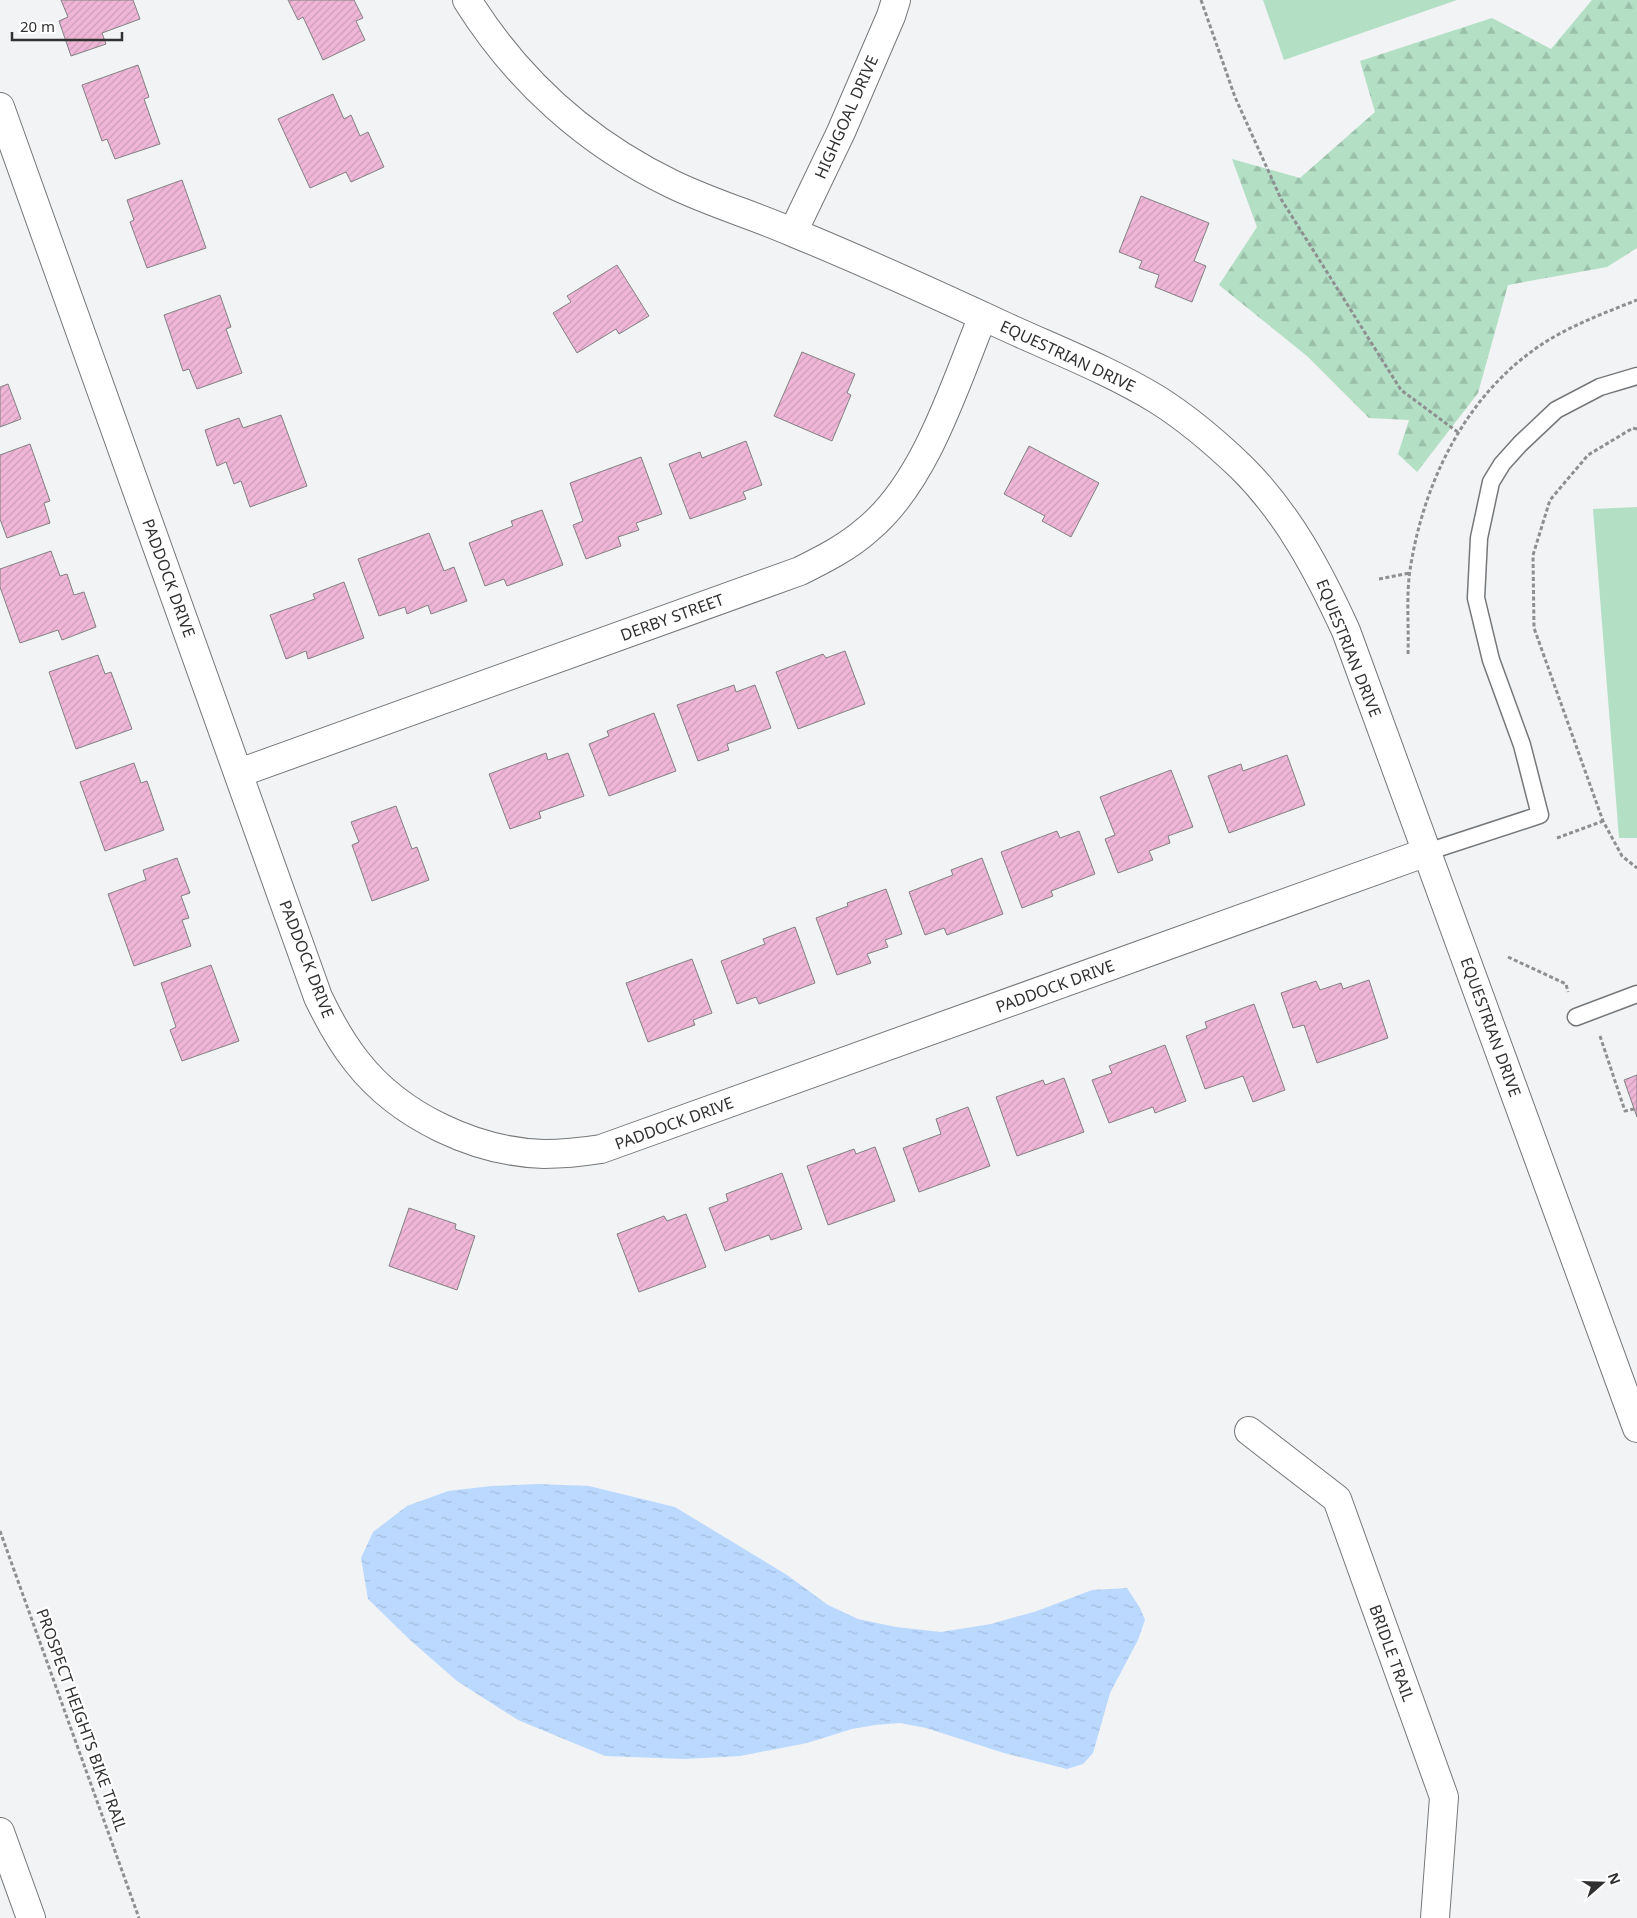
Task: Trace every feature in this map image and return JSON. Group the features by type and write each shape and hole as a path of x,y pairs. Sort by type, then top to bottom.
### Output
{"street":[{"name":"EQUESTRIAN DRIVE","path":"467,0 487,31 520,71 561,112 602,144 640,168 675,186 793,232 1117,378 1159,401 1206,436 1242,468 1275,505 1321,576 1346,631 1637,1428"},
{"name":"HIGHGOAL DRIVE","path":"793,232 841,132 891,16 896,0"},
{"name":"PADDOCK DRIVE","path":"0,107 318,997 333,1028 357,1063 374,1081 402,1104 432,1123 482,1144 510,1150 544,1154 577,1153 601,1149 1427,852"},
{"name":"DERBY STREET","path":"239,773 800,571 826,558 869,529 891,506 914,474 938,426 983,316"},
{"name":"BRIDLE TRAIL","path":"1249,1431 1337,1499 1444,1797 1435,1918"},
{"path":"0,1832 31,1918"}],"lane":[{"path":"1427,852 1540,815 1522,745 1491,660 1476,598 1479,538 1491,482 1502,464 1520,444 1556,410 1600,387 1637,376"},
{"path":"1576,1017 1637,994"}],"path":[{"path":"1201,0 1235,97 1281,199 1400,390 1459,433"},
{"path":"1637,428 1633,428 1588,455 1550,500 1533,555 1534,628 1603,821 1622,856 1637,868"},
{"path":"1379,579 1410,573"},
{"path":"1508,957 1566,984 1576,1017"},
{"path":"1592,1011 1625,1111 1634,1109"},
{"name":"PROSPECT HEIGHTS BIKE TRAIL","path":"0,1531 140,1918"}],"green space":[{"path":"1263,0 1457,0 1284,60"},
{"path":"1592,0 1637,0 1637,248 1607,267 1508,285 1478,393 1417,472 1398,454 1409,420 1369,418 1307,356 1219,285 1257,227 1232,159 1300,178 1375,112 1360,61 1492,18 1551,49"},
{"path":"1637,507 1637,838 1619,838 1593,509"}],"water":[{"path":"538,1484 589,1486 675,1507 787,1575 828,1605 858,1619 896,1627 941,1632 991,1624 1037,1611 1092,1590 1127,1588 1140,1608 1145,1620 1138,1640 1110,1693 1093,1753 1083,1764 1067,1769 1004,1753 926,1728 900,1723 852,1729 807,1743 740,1756 685,1759 605,1756 518,1720 457,1681 410,1640 368,1599 361,1558 373,1532 407,1506 448,1491 492,1486"}],"building":[{"path":"61,0 133,0 140,19 102,33 106,44 71,56 59,21 68,17"},
{"path":"288,0 354,0 363,18 356,21 365,40 323,60 303,17 298,20"},
{"path":"138,65 149,97 144,99 160,144 115,159 107,139 102,141 82,85"},
{"path":"333,94 344,119 351,115 360,136 368,132 384,167 351,182 346,172 310,188 278,119"},
{"path":"182,180 206,248 147,268 130,222 134,220 127,200"},
{"path":"1141,196 1209,223 1194,261 1206,266 1192,302 1155,287 1159,275 1139,268 1142,261 1119,252"},
{"path":"617,265 649,316 619,334 616,329 577,353 553,313 571,302 567,296"},
{"path":"220,295 231,327 226,329 242,373 197,389 189,369 183,371 164,315"},
{"path":"802,352 855,374 847,393 851,395 832,441 774,416"},
{"path":"8,384 21,419 0,427 0,387"},
{"path":"281,415 307,486 250,507 241,481 234,484 226,462 217,466 205,430 239,418 243,428"},
{"path":"746,441 762,485 743,492 746,499 690,519 669,464 700,452 702,458"},
{"path":"30,444 50,501 44,503 50,523 7,538 0,519 0,455"},
{"path":"1029,446 1099,483 1071,537 1042,521 1045,516 1004,494"},
{"path":"641,457 662,514 636,523 639,530 618,537 621,546 586,559 573,525 583,521 570,483"},
{"path":"542,510 563,565 507,586 504,579 485,586 469,543 513,526 511,521"},
{"path":"429,533 444,571 454,567 467,601 431,614 428,605 407,614 405,607 379,616 358,559"},
{"path":"51,551 60,576 67,574 74,595 84,592 96,627 62,640 58,630 20,643 0,587 0,569"},
{"path":"344,582 364,638 308,659 306,651 286,659 270,615 315,599 313,594"},
{"path":"845,651 865,704 798,729 776,672 823,654 826,658"},
{"path":"98,655 105,674 111,672 132,729 76,749 49,672"},
{"path":"734,685 736,692 755,685 771,728 727,744 729,750 698,761 677,705"},
{"path":"654,713 676,771 609,796 589,744 609,736 607,731"},
{"path":"546,753 548,760 568,753 584,796 539,812 541,818 510,829 489,774"},
{"path":"1287,755 1305,805 1229,833 1208,776 1241,764 1243,771"},
{"path":"134,763 141,783 147,781 164,830 105,851 80,782"},
{"path":"1171,770 1193,827 1168,836 1170,843 1149,851 1153,860 1118,873 1105,839 1115,835 1100,797"},
{"path":"396,806 412,849 417,847 429,880 372,901 352,845 359,842 351,822"},
{"path":"1057,831 1060,838 1079,831 1095,874 1051,891 1053,896 1022,908 1001,852"},
{"path":"177,858 190,893 181,896 189,918 182,920 191,946 134,966 108,894 146,880 143,870"},
{"path":"982,858 1003,914 947,935 944,928 925,935 909,892 953,875 951,870"},
{"path":"886,889 902,934 885,940 888,947 867,954 871,963 837,975 816,918 848,906 847,903"},
{"path":"795,927 815,983 759,1004 756,997 737,1004 721,961 765,944 763,939"},
{"path":"692,959 712,1013 693,1020 695,1025 648,1042 626,983"},
{"path":"211,965 239,1041 182,1061 170,1030 176,1027 161,983"},
{"path":"1369,980 1388,1038 1317,1063 1304,1025 1293,1028 1281,993 1316,981 1320,990 1341,983 1343,989"},
{"path":"1254,1004 1285,1090 1253,1102 1243,1076 1205,1089 1186,1036 1207,1028 1205,1022"},
{"path":"1165,1045 1186,1101 1155,1113 1153,1107 1109,1123 1092,1080 1112,1073 1109,1066"},
{"path":"1637,1075 1637,1117 1624,1080"},
{"path":"1064,1078 1084,1132 1017,1156 996,1097 1043,1080 1045,1085"},
{"path":"968,1107 990,1166 919,1192 903,1148 941,1134 936,1119"},
{"path":"875,1147 895,1201 828,1225 807,1166 854,1149 856,1154"},
{"path":"782,1173 802,1229 771,1240 769,1235 725,1251 709,1208 728,1201 726,1194"},
{"path":"409,1208 456,1224 455,1229 475,1236 457,1290 389,1266"},
{"path":"686,1214 706,1267 639,1292 617,1234 664,1216 667,1221"}]}
